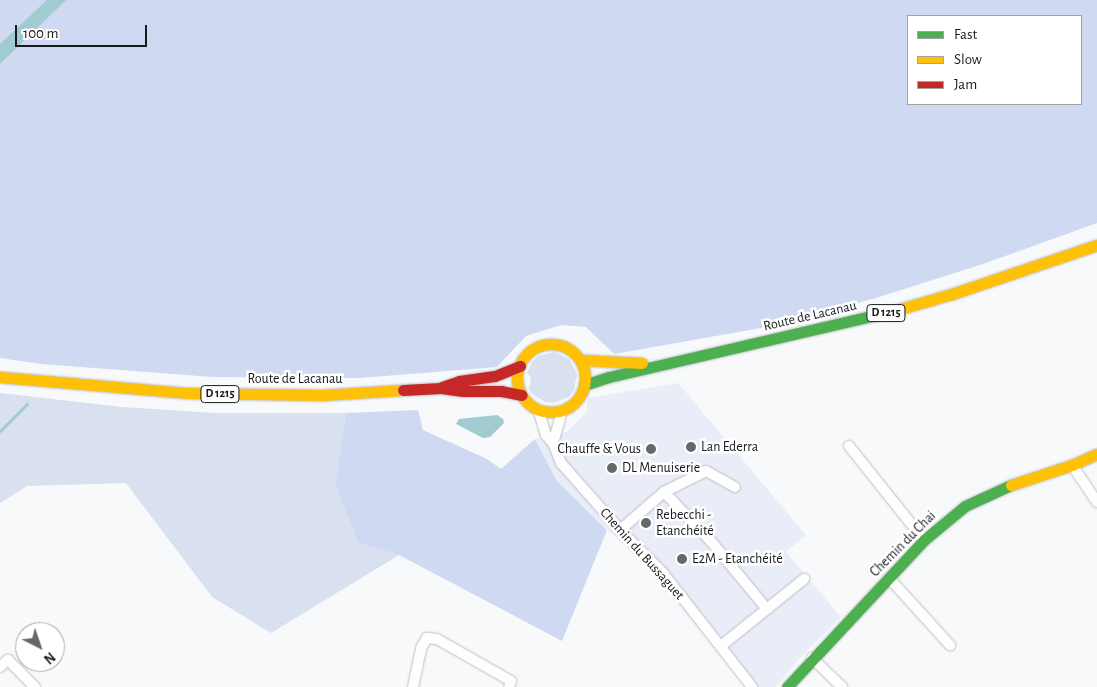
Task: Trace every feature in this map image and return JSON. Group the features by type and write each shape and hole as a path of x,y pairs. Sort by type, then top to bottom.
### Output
{"main road":[{"name":"Route de Lacanau","path":"671,364 863,320 952,294 1097,245"},
{"path":"549,344 564,346 581,360 585,373 584,385 578,399 570,406 559,411 538,409 522,395 518,376 520,366 525,356 535,348 549,344"},
{"name":"D 1215","path":"581,360 605,363 671,364"},
{"name":"D 1215","path":"584,385 671,364"},
{"name":"D 1215","path":"441,388 459,381 495,376 520,366"},
{"name":"Route de Lacanau","path":"0,376 138,390 237,394 322,395 441,388"},
{"name":"D 1215","path":"441,388 463,391 501,391 522,395"},
{"name":"Chemin du Chai","path":"787,687 924,540 965,506 1003,487 1072,465 1097,454"}],"street":[{"name":"Chemin du Bussaguet","path":"538,409 546,435 552,443 561,463 620,530 663,573 752,687"},
{"path":"552,443 560,418 559,411"},
{"path":"849,446 924,540"},
{"path":"1072,465 1097,502"},
{"path":"620,530 664,492 706,471 735,487"},
{"path":"664,492 709,539 767,609"},
{"path":"889,578 950,645"},
{"path":"721,646 804,579"},
{"path":"413,687 421,648 427,638 437,640 511,681 509,687"},
{"path":"812,658 842,687"},
{"path":"0,667 8,660 34,687"}],"shaded area":[{"path":"0,0 1097,0 1097,223 983,264 876,298 767,327 614,354 586,327 561,325 526,336 497,367 360,378 213,377 41,364 0,358"},
{"path":"47,0 66,0 0,64 0,44"},
{"path":"554,352 569,359 577,374 574,390 569,397 553,403 545,402 531,393 528,387 531,385 530,376 527,373 532,362 538,356"},
{"path":"678,383 806,535 786,552 841,617 799,659 776,687 748,687 657,577 557,481 535,439 567,432 586,413 588,398"},
{"path":"0,393 122,407 215,413 346,413 335,485 358,543 399,555 271,633 212,597 126,483 27,486 0,503"},
{"path":"418,410 423,430 487,459 501,469 535,439 557,481 607,530 562,641 399,555 358,543 335,485 346,413"},
{"path":"497,415 503,419 504,423 490,437 483,438 456,424 459,419"}],"waterway":[{"path":"0,431 27,404"}],"traffic: fast":[{"path":"584,385 609,377 893,311"},
{"path":"787,687 924,540 965,506 1011,485"}],"traffic: slow":[{"path":"893,311 952,294 1097,245"},
{"path":"551,344 564,347 575,354 582,365 585,378 582,391 575,402 564,409 551,412 538,409 527,402 520,391 517,378 520,365 527,354 538,347 551,344"},
{"path":"581,360 642,363"},
{"path":"0,377 188,393 322,395 403,390"},
{"path":"1011,485 1072,465 1097,454"}],"traffic: jam":[{"path":"442,387 459,381 495,376 520,366"},
{"path":"403,390 441,388 463,391 501,391 522,395"}],"place":[{"name":"Lan Ederra","path":"691,447"},
{"name":"Chauffe & Vous","path":"651,449"},
{"name":"DL Menuiserie","path":"612,468"},
{"name":"Rebecchi - Etanchéité","path":"646,523"},
{"name":"E2M - Etanchéité","path":"682,559"}]}
